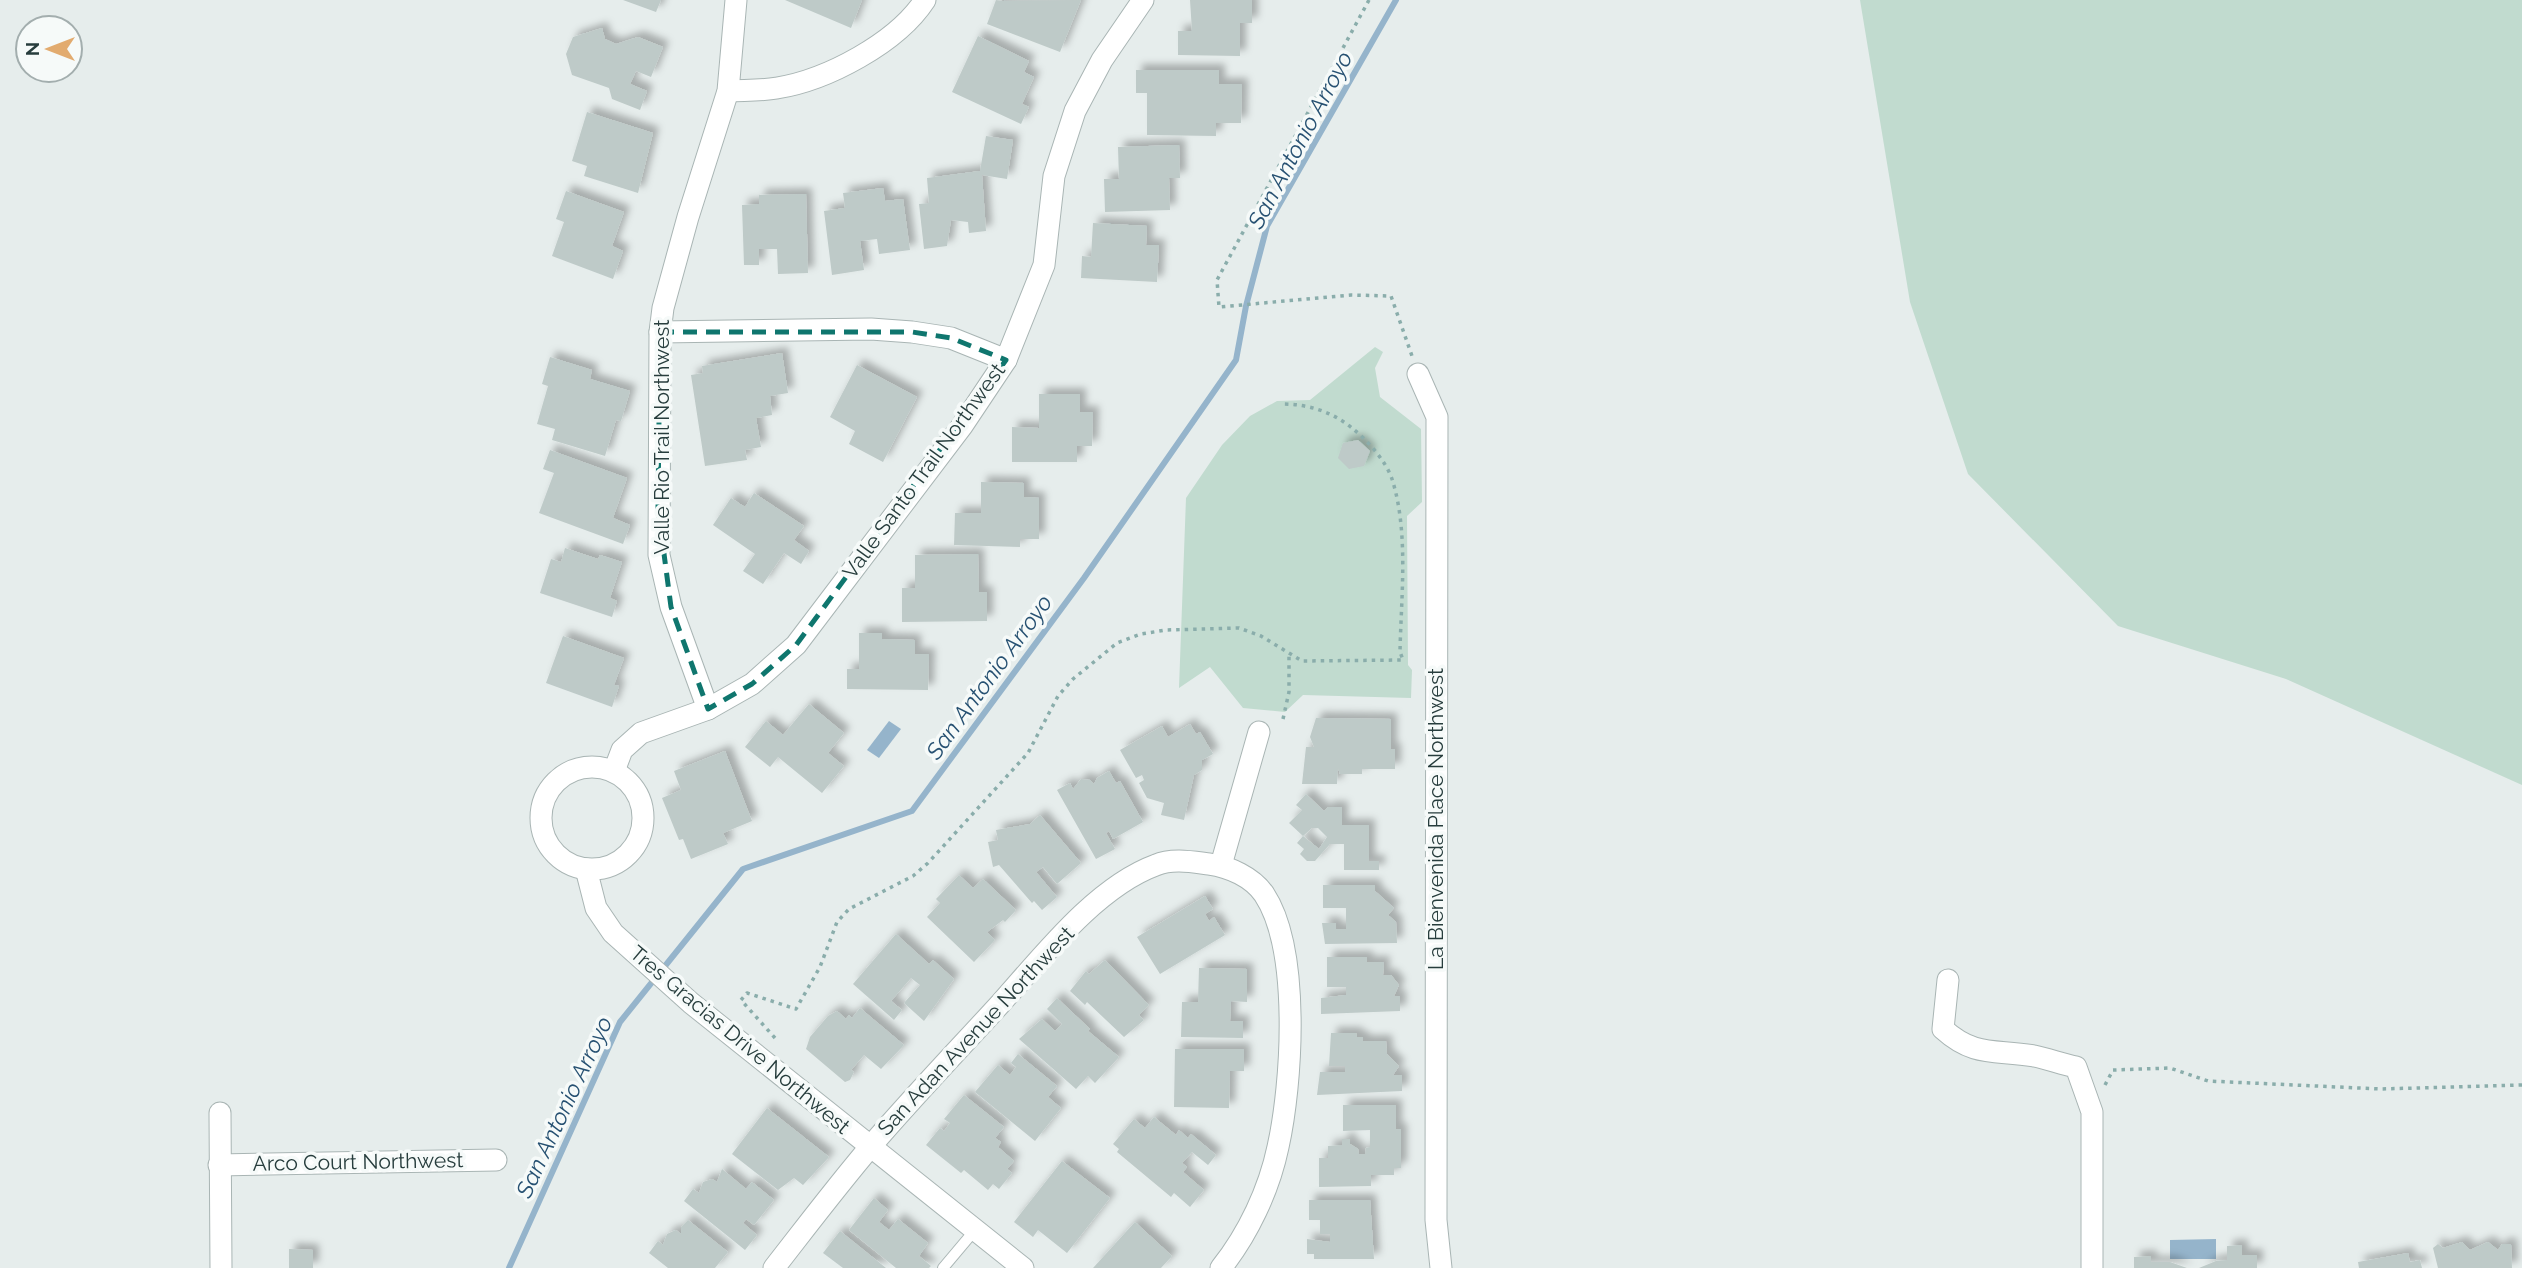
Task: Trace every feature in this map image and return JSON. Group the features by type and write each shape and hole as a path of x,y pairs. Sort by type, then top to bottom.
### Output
{"street":[{"name":"Valle Rio Trail Northwest","path":"708,709 671,607 659,555 660,332 663,308 688,217 728,91 736,0"},
{"path":"728,91 778,88 834,72 897,31 925,0"},
{"name":"Valle Santo Trail Northwest","path":"614,771 622,750 640,733 708,709 752,684 796,645 962,426 1006,360 1044,264 1054,176 1075,111 1102,60 1143,0"},
{"path":"660,332 871,329 912,332 951,338 1006,360"},
{"name":"La Bienvenida Place Northwest","path":"1419,374 1437,417 1436,1220 1441,1268"},
{"path":"1221,1268 1256,1211 1278,1149 1287,1087 1289,978 1281,932 1264,894 1250,878 1221,865 1259,732"},
{"path":"597,766 614,771 629,782 639,796 643,816 640,834 632,850 620,860 604,867 586,869 569,864 555,853 545,838 541,821 544,799 554,783 579,768 597,766"},
{"name":"San Adan Avenue Northwest","path":"774,1268 870,1147 1066,931 1138,873 1160,863 1185,861 1221,865"},
{"name":"Tres Gracias Drive Northwest","path":"586,869 596,908 613,933 691,1003 1023,1268"},
{"path":"1948,980 1943,1029 1959,1043 1983,1052 2032,1056 2076,1067 2092,1112 2092,1268"},
{"path":"220,1113 221,1268"},
{"name":"Arco Court Northwest","path":"219,1165 496,1160"}],"lane":[{"path":"943,1268 975,1230"}],"path":[{"path":"1369,0 1217,280 1219,307 1351,295 1391,296 1419,374"},
{"path":"775,1038 741,1000 747,993 796,1009 820,967 837,922 849,909 913,876 928,863 1028,752 1059,696 1091,661 1117,643 1141,634 1217,627 1239,628 1261,636 1302,661 1403,660 1400,652 1401,537 1391,477 1366,439 1336,416 1300,404 1282,404"},
{"path":"1283,719 1289,692 1289,654"},
{"path":"2092,1112 2113,1070 2170,1068 2208,1081 2381,1089 2522,1085"}],"highlighted area":[{"path":"660,332 912,332 951,338 1006,360 796,645 752,684 708,709 671,607 658,508"}],"green space":[{"path":"1860,0 2522,0 2522,785 2286,679 2118,626 1968,474 1910,302"},
{"path":"1375,347 1383,352 1375,368 1380,397 1421,429 1422,502 1407,516 1408,665 1412,670 1411,698 1303,695 1285,712 1243,708 1210,667 1179,688 1186,498 1222,445 1250,416 1277,401 1310,400"}],"water":[{"path":"889,721 901,729 879,758 867,750"},
{"path":"2216,1239 2216,1259 2170,1259 2170,1240"}],"building":[{"path":"623,0 661,0 656,12"},
{"path":"785,0 862,0 851,28"},
{"path":"996,0 1081,0 1060,52 987,24"},
{"path":"1190,0 1252,0 1252,23 1240,23 1240,56 1178,55 1178,31 1192,31"},
{"path":"602,28 605,39 616,44 638,37 663,47 651,77 636,71 630,84 647,91 640,110 612,99 609,88 572,75 566,54 573,37"},
{"path":"978,36 1029,61 1024,72 1034,77 1022,104 1029,107 1021,124 952,92"},
{"path":"1136,70 1219,70 1219,84 1242,84 1241,123 1216,123 1216,136 1147,135 1147,93 1136,93"},
{"path":"587,112 653,133 638,193 584,176 587,166 572,161"},
{"path":"986,136 1013,140 1007,179 982,175 986,231 969,233 968,222 951,220 947,246 924,249 919,204 929,203 927,178 980,171"},
{"path":"1179,145 1180,178 1169,178 1170,210 1105,212 1104,179 1119,179 1118,147"},
{"path":"883,188 885,201 903,199 910,250 879,254 877,239 860,241 864,270 832,275 824,211 845,208 843,193"},
{"path":"566,191 624,212 612,246 623,251 613,279 552,256 564,222 556,219"},
{"path":"806,194 808,273 778,274 777,249 759,249 759,265 744,265 742,205 759,204 759,195"},
{"path":"1093,223 1147,226 1146,245 1159,245 1157,282 1081,278 1082,256 1091,257"},
{"path":"782,353 788,393 770,396 772,415 756,418 761,447 745,450 747,460 705,466 691,375 703,373 702,366"},
{"path":"550,357 592,370 590,379 630,391 621,421 616,420 605,456 552,440 555,429 537,424 548,386 542,384"},
{"path":"857,365 917,397 883,462 849,444 855,431 830,417"},
{"path":"1039,394 1080,394 1080,412 1093,412 1092,446 1077,446 1077,462 1012,462 1012,427 1039,428"},
{"path":"1358,440 1370,451 1364,466 1349,469 1338,458 1343,443"},
{"path":"550,450 627,478 613,518 630,525 623,544 539,513 554,473 543,469"},
{"path":"981,482 1024,483 1024,497 1039,498 1039,539 1020,539 1020,547 954,545 955,513 981,513"},
{"path":"754,493 804,526 794,540 809,551 801,564 784,553 763,584 743,571 755,554 713,525 731,498 745,507"},
{"path":"565,548 598,559 600,555 622,562 610,598 617,601 612,617 540,593 551,559 561,562"},
{"path":"978,554 979,592 987,592 987,621 902,622 902,588 915,588 915,555"},
{"path":"859,633 882,633 882,639 915,640 915,654 929,654 928,690 847,689 847,669 859,669"},
{"path":"563,636 624,658 614,685 619,686 612,707 546,683"},
{"path":"809,704 844,733 828,753 844,766 822,793 778,757 770,767 745,747 766,721 783,735"},
{"path":"1316,718 1391,719 1391,749 1395,749 1395,769 1362,769 1362,774 1340,774 1338,768 1337,784 1302,784 1306,747 1314,747 1310,737"},
{"path":"1190,724 1196,734 1200,732 1213,754 1202,760 1202,770 1194,775 1184,820 1161,815 1164,803 1147,798 1139,783 1144,780 1142,775 1136,778 1120,750 1162,726 1168,737"},
{"path":"725,751 752,821 723,833 728,844 691,859 683,839 679,840 662,798 681,790 674,771"},
{"path":"1109,771 1116,783 1120,781 1143,822 1113,839 1109,831 1106,833 1115,849 1096,859 1057,790 1070,783 1073,789 1081,779 1090,780 1094,784 1097,778"},
{"path":"1306,794 1324,811 1328,807 1342,807 1342,825 1369,825 1369,861 1379,861 1379,870 1344,870 1344,844 1330,844 1315,861 1307,861 1300,854 1304,849 1297,843 1303,836 1289,823 1302,810 1296,805","holes":["1312,828 1318,828 1327,837 1319,849 1303,836"]},
{"path":"1040,815 1081,863 1057,884 1043,867 1036,872 1057,897 1042,910 1034,901 1032,903 999,865 993,867 988,842 998,840 996,830 1030,824"},
{"path":"959,875 973,888 983,879 1016,910 1005,922 1003,920 987,932 995,940 974,962 927,917 940,903 936,899"},
{"path":"1323,885 1375,885 1375,891 1394,908 1388,915 1396,922 1397,943 1325,944 1322,923 1336,923 1336,929 1346,929 1346,908 1323,908"},
{"path":"1205,896 1213,909 1205,914 1209,921 1214,917 1225,935 1160,974 1137,937"},
{"path":"896,934 929,964 933,960 954,979 924,1021 904,1003 920,985 911,978 891,1001 902,1010 894,1020 853,984"},
{"path":"1327,957 1367,957 1367,962 1384,962 1383,975 1391,975 1399,985 1394,996 1400,996 1400,1011 1321,1014 1321,998 1346,995 1346,987 1327,987"},
{"path":"1105,960 1149,1005 1139,1015 1144,1020 1124,1037 1087,1002 1085,1005 1070,991 1086,971 1089,974"},
{"path":"1199,968 1247,969 1247,1002 1231,1001 1230,1021 1243,1021 1243,1038 1181,1037 1182,1002 1198,1002"},
{"path":"1057,998 1090,1029 1088,1031 1119,1057 1095,1083 1088,1076 1076,1089 1019,1039 1042,1019 1055,1031 1062,1024 1047,1009"},
{"path":"860,1008 904,1045 881,1069 864,1055 851,1070 854,1072 850,1080 845,1082 806,1049 810,1037 828,1016 837,1011 846,1019 849,1015 852,1018"},
{"path":"1331,1033 1356,1033 1357,1037 1363,1037 1363,1041 1386,1041 1387,1054 1399,1066 1393,1075 1402,1075 1402,1091 1317,1095 1320,1072 1345,1072 1345,1066 1329,1066"},
{"path":"1175,1049 1244,1049 1244,1071 1230,1071 1229,1108 1174,1107"},
{"path":"1018,1054 1057,1086 1048,1097 1061,1108 1035,1141 975,1092 998,1065 1010,1075 1016,1067 1011,1063"},
{"path":"964,1095 1004,1127 995,1138 1001,1142 998,1147 1014,1161 1007,1169 1012,1173 999,1189 993,1184 988,1190 964,1170 961,1173 926,1145 940,1128 944,1131 950,1123 944,1119"},
{"path":"1343,1105 1396,1105 1396,1129 1401,1129 1401,1168 1394,1168 1394,1175 1371,1175 1371,1186 1319,1187 1319,1158 1328,1158 1328,1146 1342,1145 1342,1139 1350,1139 1350,1144 1358,1149 1359,1154 1365,1154 1366,1148 1370,1147 1370,1130 1343,1131"},
{"path":"767,1108 829,1157 803,1185 794,1178 778,1190 732,1154"},
{"path":"1154,1117 1176,1135 1179,1130 1188,1138 1191,1134 1216,1155 1208,1165 1192,1152 1182,1163 1187,1167 1183,1172 1204,1190 1190,1207 1174,1193 1171,1197 1117,1152 1119,1149 1113,1144 1134,1119 1145,1128"},
{"path":"1062,1161 1110,1198 1067,1253 1038,1230 1033,1237 1014,1222"},
{"path":"722,1169 746,1189 752,1182 774,1200 754,1225 746,1219 743,1223 757,1235 745,1250 684,1201 693,1189 699,1193 703,1182 712,1179 717,1182"},
{"path":"874,1198 888,1210 879,1222 889,1230 898,1219 928,1243 919,1256 931,1266 929,1268 896,1268 849,1230"},
{"path":"1309,1200 1370,1200 1374,1259 1314,1259 1314,1254 1307,1254 1307,1239 1330,1242 1330,1234 1320,1234 1320,1220 1309,1220"},
{"path":"688,1220 728,1252 715,1268 668,1268 649,1253 658,1241 663,1245 667,1234 676,1230 681,1234 681,1227"},
{"path":"1135,1222 1172,1256 1161,1268 1093,1268"},
{"path":"840,1231 886,1268 843,1268 823,1253"},
{"path":"2462,1242 2470,1250 2488,1242 2498,1250 2502,1244 2511,1244 2512,1268 2438,1268 2433,1248 2438,1244 2443,1248"},
{"path":"2242,1245 2242,1255 2257,1255 2257,1268 2199,1268 2227,1260 2227,1246"},
{"path":"289,1249 313,1250 313,1268 289,1268"},
{"path":"2408,1253 2410,1262 2420,1260 2422,1268 2359,1268 2358,1262"},
{"path":"2151,1256 2151,1262 2170,1262 2187,1268 2134,1268 2134,1257"}],"waterway":[{"name":"San Antonio Arroyo","path":"509,1268 620,1022 743,869 912,811 1084,578 1236,360 1246,306 1267,226 1396,0"}]}
